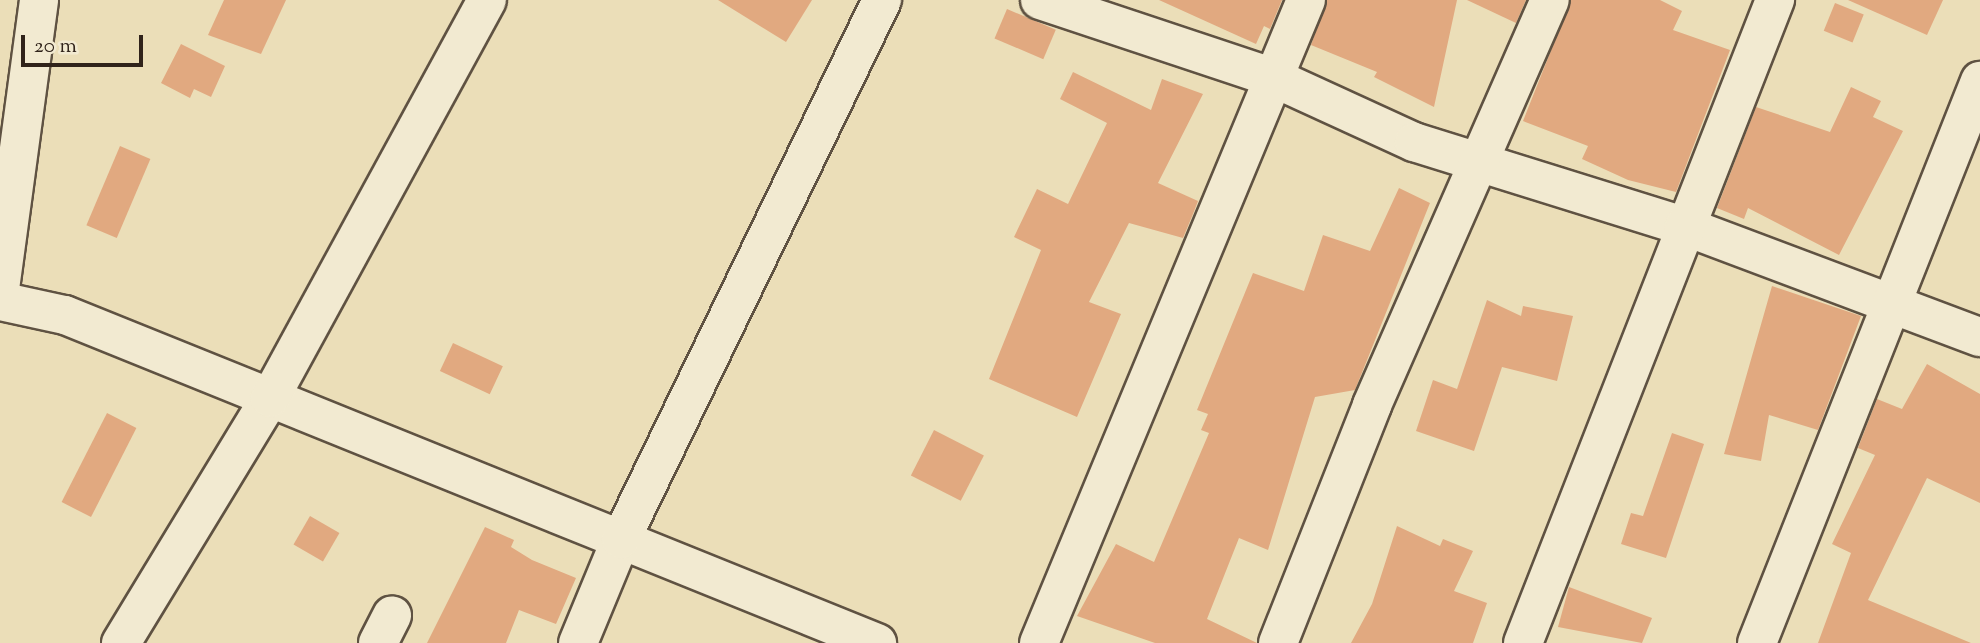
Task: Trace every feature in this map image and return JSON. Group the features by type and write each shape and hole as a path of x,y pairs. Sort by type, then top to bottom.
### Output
{"street":[{"path":"0,289 39,0"},
{"path":"121,643 270,398 487,0"},
{"path":"578,643 621,539 882,0"},
{"path":"1040,0 1274,78 1414,142 1684,226 1893,302 1980,337"},
{"path":"1039,643 1306,0"},
{"path":"1278,643 1372,405 1550,0"},
{"path":"1523,643 1684,226 1775,0"},
{"path":"1757,643 1980,81"},
{"path":"0,301 65,315 621,539 808,630 877,643"}],"building":[{"path":"224,0 286,0 261,54 208,35"},
{"path":"718,0 812,0 786,42"},
{"path":"1159,0 1282,0 1270,29 1264,26 1256,44"},
{"path":"1327,0 1457,0 1434,107 1374,77 1377,72 1311,45"},
{"path":"1467,0 1526,0 1516,23"},
{"path":"1571,0 1660,0 1682,11 1673,30 1730,50 1676,192 1628,180 1582,159 1588,146 1523,121"},
{"path":"1848,0 1943,0 1927,35"},
{"path":"1835,3 1864,15 1853,42 1824,31"},
{"path":"1007,9 1056,30 1043,59 994,38"},
{"path":"181,44 225,66 211,97 194,89 190,98 161,83"},
{"path":"1073,72 1151,110 1162,79 1203,94 1158,183 1198,201 1193,214 1183,238 1129,223 1089,302 1121,314 1077,417 989,379 1041,250 1014,237 1037,189 1068,204 1107,123 1060,99"},
{"path":"1851,87 1881,101 1873,117 1903,131 1839,255 1748,208 1744,219 1717,208 1756,107 1830,132"},
{"path":"120,146 150,159 117,238 86,225"},
{"path":"1399,188 1430,203 1355,390 1315,397 1268,550 1239,538 1207,619 1257,643 1155,643 1077,616 1116,544 1154,562 1209,433 1201,430 1208,414 1197,410 1253,273 1304,291 1323,235 1370,251"},
{"path":"1772,286 1861,316 1818,430 1769,415 1761,461 1724,454"},
{"path":"1487,300 1521,316 1523,306 1573,316 1557,381 1502,367 1474,451 1416,431 1433,380 1457,389"},
{"path":"453,343 503,366 490,394 440,371"},
{"path":"1927,364 1980,394 1980,503 1927,478 1868,600 1971,643 1818,643 1851,553 1832,544 1875,455 1858,448 1877,399 1902,409"},
{"path":"107,413 136,428 91,517 62,502"},
{"path":"934,430 984,455 961,501 911,475"},
{"path":"1672,433 1704,444 1666,558 1621,544 1631,513 1643,516"},
{"path":"310,516 339,533 323,562 294,545"},
{"path":"1397,526 1440,546 1443,539 1473,551 1454,591 1487,603 1473,643 1351,643 1372,604"},
{"path":"485,527 514,540 511,547 532,560 576,578 556,624 519,610 506,643 427,643"},
{"path":"1569,587 1652,618 1642,643 1558,627"}]}
